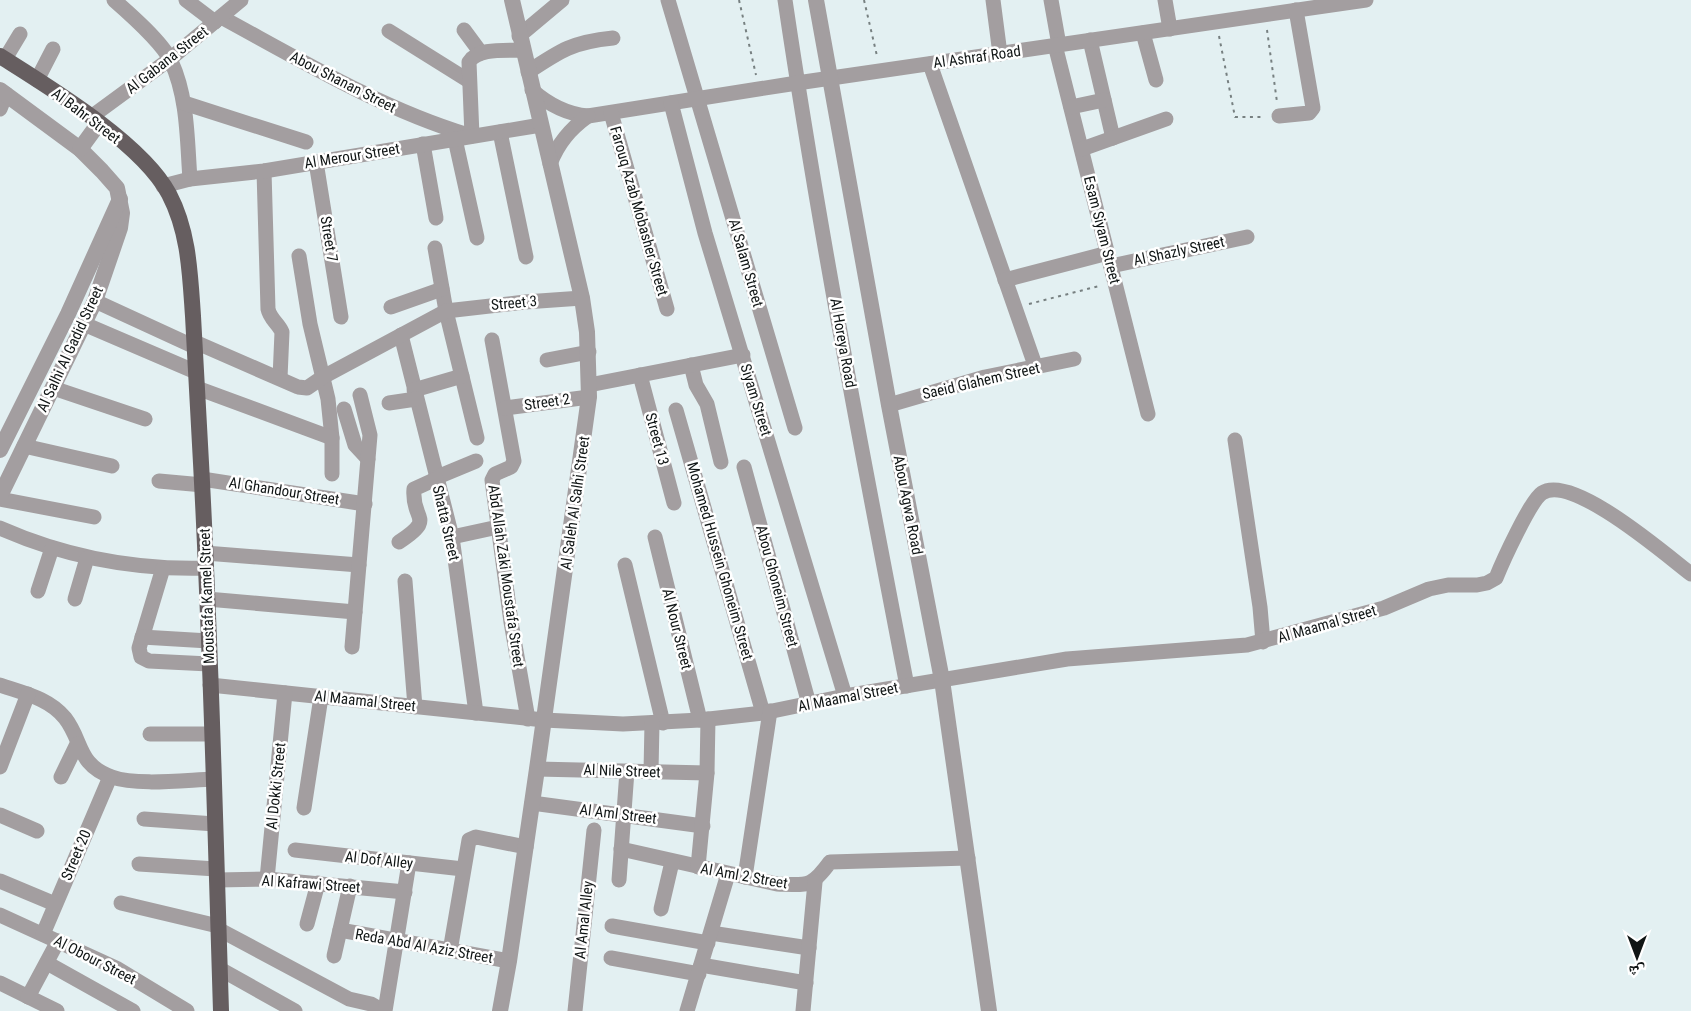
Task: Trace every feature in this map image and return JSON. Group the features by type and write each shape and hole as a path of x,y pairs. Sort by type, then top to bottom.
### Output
{"main road":[{"name":"Al Bahr Street","path":"3,58 95,120 139,157 164,186"},
{"name":"Moustafa Kamel Street","path":"164,186 184,234 191,279 206,560 221,1011"}],"street":[{"path":"114,0 146,31 170,59 184,103 190,179"},
{"name":"Abou Shanan Street","path":"186,0 218,20 366,96 466,137"},
{"name":"Al Gabana Street","path":"95,120 241,0"},
{"name":"Al Saleh Al Salhi Street","path":"500,1011 537,769 536,719 589,391 589,352 582,298 512,0"},
{"path":"477,238 466,137 469,62 481,53 521,43 562,0"},
{"name":"Al Salam Street","path":"668,0 795,428"},
{"name":"Al Horeya Road","path":"785,0 797,83 861,451 907,686"},
{"name":"Abou Agwa Road","path":"816,0 889,405 942,680 989,1011"},
{"path":"993,0 1000,54"},
{"name":"Esam Siyam Street","path":"1052,0 1057,45 1071,107 1148,414"},
{"path":"1165,0 1170,28"},
{"name":"Al Ashraf Road","path":"532,90 541,99 563,111 588,116 830,78 1265,15 1338,2 1366,0"},
{"path":"1279,116 1309,113 1313,108 1296,10"},
{"path":"464,30 481,53"},
{"path":"389,31 469,81"},
{"path":"1143,33 1156,80"},
{"path":"3,58 20,34"},
{"path":"528,72 563,48 614,38"},
{"path":"1090,40 1113,138"},
{"path":"37,80 53,49"},
{"path":"930,64 1036,368"},
{"path":"2,98 80,149 111,180 120,198"},
{"path":"1071,107 1104,100"},
{"path":"184,103 306,142"},
{"name":"Siyam Street","path":"671,103 705,233 845,696"},
{"name":"Farouq Azab Mobasher Street","path":"611,112 667,309"},
{"path":"550,164 568,132 588,116"},
{"path":"1082,149 1166,119"},
{"path":"80,149 95,120"},
{"name":"Al Merour Street","path":"164,186 190,179 264,171 541,125"},
{"path":"500,132 526,257"},
{"path":"423,144 436,218"},
{"name":"Street 7","path":"316,162 341,316"},
{"path":"264,171 268,309 282,332 280,378"},
{"name":"Al Salhi Al Gadid Street","path":"0,498 95,301 120,228 122,213 120,198"},
{"name":"Al Salhi Al Gadid Street","path":"0,450 68,314 120,198"},
{"name":"Al Shazly Street","path":"1005,280 1247,237"},
{"path":"435,248 446,311 477,438"},
{"path":"299,256 310,324 328,399 332,438 332,474"},
{"path":"391,308 442,289"},
{"name":"Street 3","path":"446,311 582,298"},
{"path":"95,301 302,388 307,388 323,376 446,311"},
{"path":"84,324 197,380 332,438"},
{"name":"Shatta Street","path":"401,335 452,537 476,713"},
{"name":"Abd Allah Zaki Moustafa Street","path":"492,340 514,460 511,467 495,474 492,480 511,622 536,719"},
{"path":"547,360 589,352"},
{"name":"Street 2","path":"505,408 589,391 640,375 742,355"},
{"name":"Saeid Glahem Street","path":"889,405 986,377 1074,359"},
{"path":"691,365 696,385 706,402 721,462"},
{"name":"Street 13","path":"640,375 674,503"},
{"path":"389,403 462,376"},
{"path":"53,388 145,419"},
{"path":"352,647 369,459 369,435 360,395"},
{"path":"344,409 355,445 369,459"},
{"name":"Mohamed Hussein Ghoneim Street","path":"676,410 767,712"},
{"path":"1235,440 1260,607 1263,642"},
{"path":"24,446 112,466"},
{"path":"399,542 416,531 420,524 414,489 476,461"},
{"name":"Abou Ghoneim Street","path":"744,467 809,704"},
{"name":"Al Ghandour Street","path":"159,481 202,482 365,504"},
{"name":"Al Maamal Street","path":"210,685 536,719 658,723 767,712 845,696 1081,657 1229,647 1263,642 1384,608 1429,589 1448,585 1487,583 1496,578 1532,506 1543,492 1552,490 1567,492 1597,505 1647,539 1691,574"},
{"path":"0,498 94,517"},
{"path":"452,537 498,527"},
{"path":"0,528 52,548 124,565 163,568 206,560 359,565"},
{"name":"Al Nour Street","path":"655,537 704,720 707,773 698,867"},
{"path":"38,591 52,548"},
{"path":"75,599 87,558"},
{"path":"625,565 658,723 651,772"},
{"path":"163,568 139,653 144,660 209,664"},
{"path":"405,581 415,707"},
{"path":"207,599 355,612"},
{"path":"142,637 208,641"},
{"path":"0,685 48,703 65,718 77,744 90,764 110,777 134,781 213,779"},
{"name":"Al Dokki Street","path":"267,879 285,693"},
{"path":"0,767 28,694"},
{"path":"304,808 321,697"},
{"path":"745,877 767,712"},
{"path":"150,734 212,735"},
{"path":"61,777 77,744"},
{"name":"Al Nile Street","path":"537,769 707,773"},
{"path":"619,880 627,771"},
{"name":"Street 20","path":"43,934 110,777"},
{"name":"Al Aml Street","path":"532,803 703,826"},
{"path":"0,815 37,831"},
{"path":"144,819 215,824"},
{"name":"Al Amal Alley","path":"575,1011 594,830"},
{"path":"450,951 468,842 471,838 476,837 526,847"},
{"name":"Al Aml 2 Street","path":"621,849 777,884 801,885 814,882"},
{"name":"Al Dof Alley","path":"295,850 463,869"},
{"path":"803,1011 814,882 830,862 968,858"},
{"path":"661,909 672,862"},
{"path":"121,903 218,928 349,999 371,1004 384,1011 409,863"},
{"name":"Al Kafrawi Street","path":"139,864 216,875 405,892"},
{"path":"687,1011 728,874"},
{"path":"0,880 55,904"},
{"path":"307,924 318,883"},
{"path":"334,956 350,886"},
{"name":"Al Obour Street","path":"2,921 43,934 116,968 188,1011"},
{"path":"612,926 809,948"},
{"name":"Reda Abd Al Aziz Street","path":"340,930 509,961"},
{"path":"28,997 58,941"},
{"path":"611,958 806,983"},
{"path":"46,963 134,1011"},
{"path":"220,969 295,1011"},
{"path":"0,983 57,1011"}],"path":[{"path":"739,0 759,89"},
{"path":"864,0 881,71"},
{"path":"1217,22 1234,117 1279,116 1265,15"},
{"path":"1015,308 1115,282"}]}
